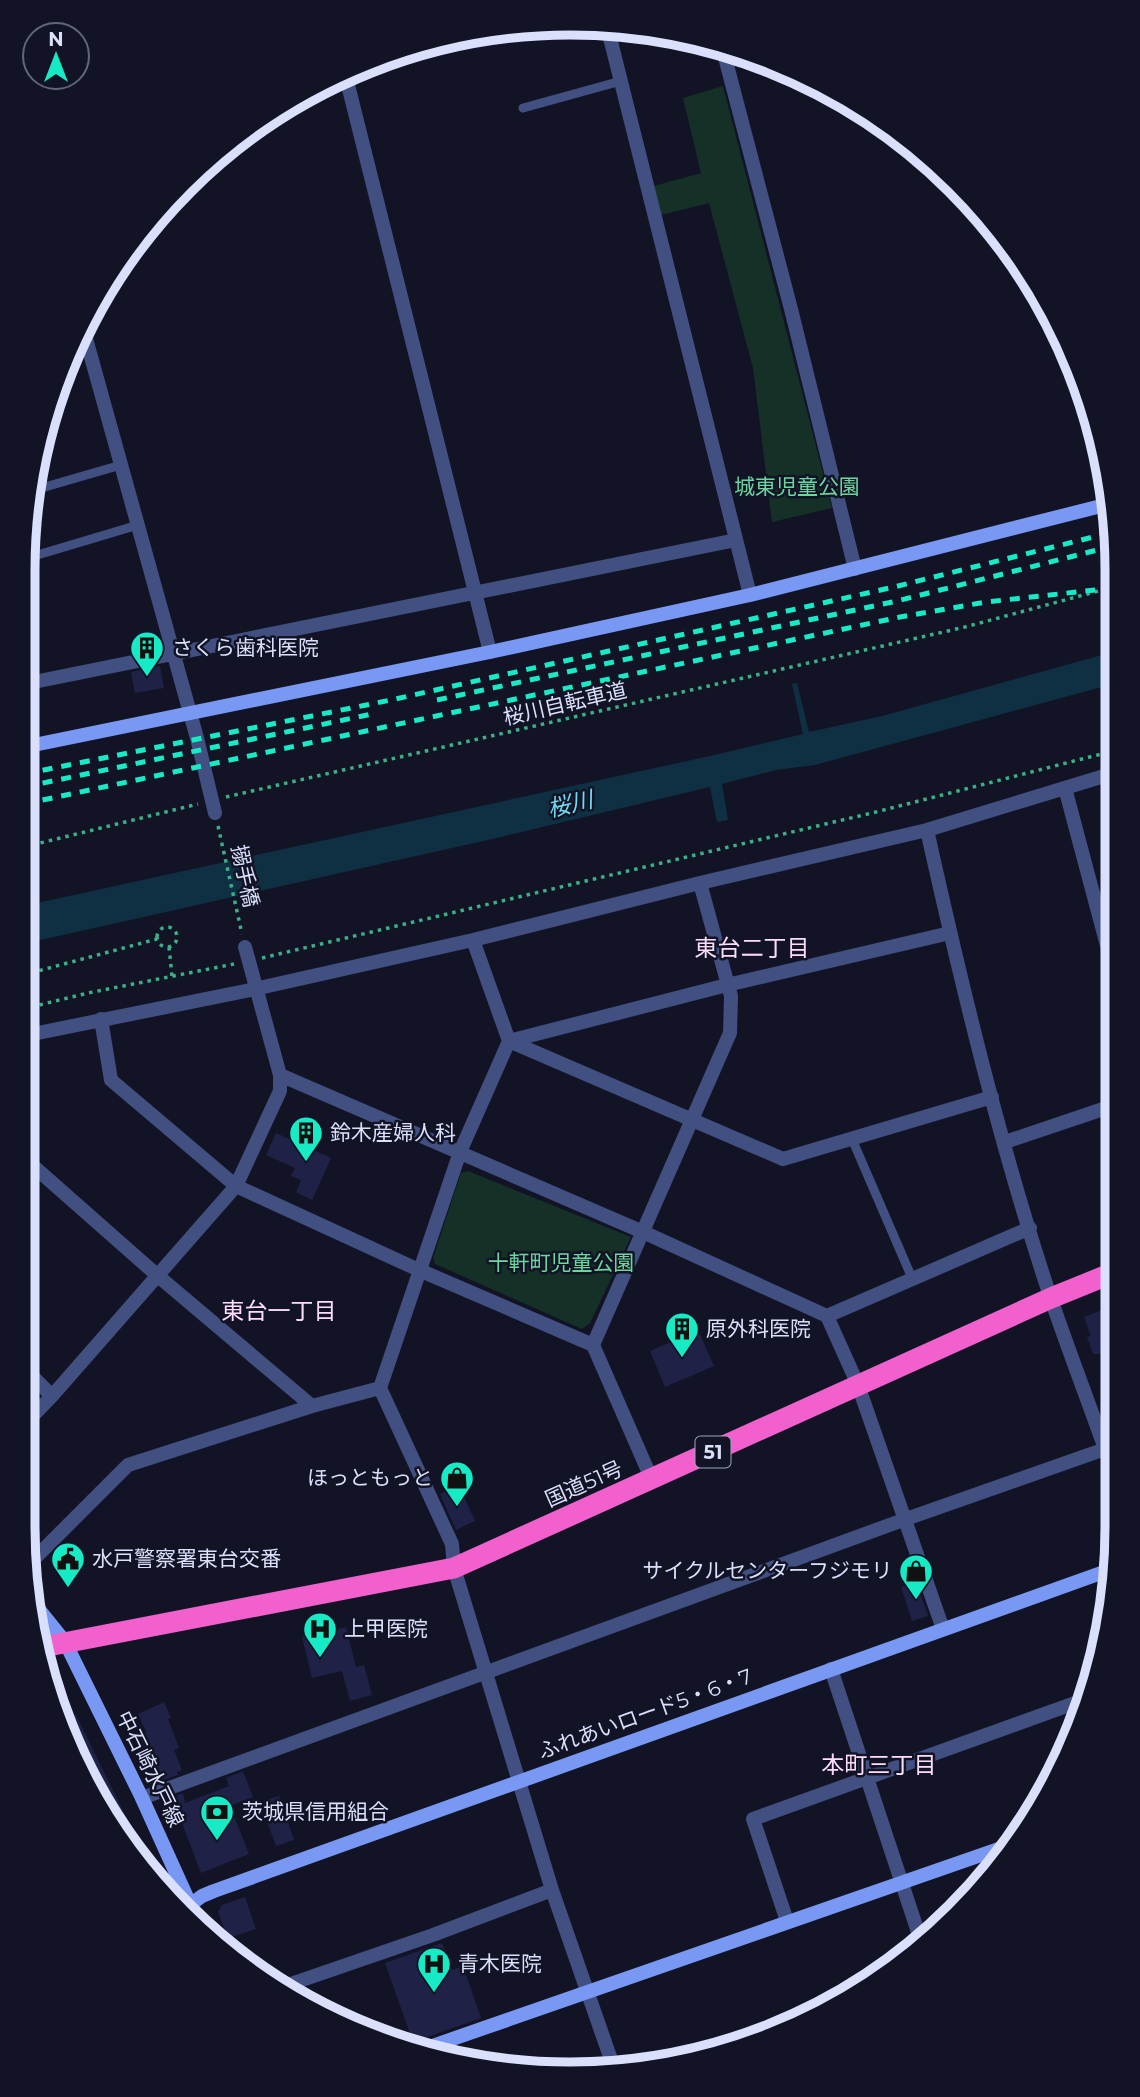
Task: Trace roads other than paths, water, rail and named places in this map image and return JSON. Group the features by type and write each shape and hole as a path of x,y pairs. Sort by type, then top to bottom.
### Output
{"highway":[{"name":"国道51号","path":"48,1646 454,1568 1105,1276"}],"street":[{"path":"610,37 750,595"},
{"path":"725,58 788,296 855,569"},
{"path":"348,84 490,652"},
{"path":"87,341 190,713 213,806"},
{"path":"35,745 490,652 750,595 1101,506"},
{"path":"35,682 736,540"},
{"path":"35,1033 255,989 472,940 927,830 1105,776"},
{"path":"1065,788 1105,938"},
{"path":"142,1798 486,1671 1105,1449 1051,1298 1004,1142 950,933 927,830"},
{"path":"593,1345 730,1033 731,996 700,883"},
{"path":"509,1041 727,985 950,933"},
{"path":"472,940 509,1041 460,1152 380,1388 452,1544 454,1568 552,1890 611,2060"},
{"path":"35,1414 236,1186 280,1091 280,1075 246,954"},
{"path":"101,1019 111,1080 236,1186 419,1270 593,1345 652,1480"},
{"path":"509,1041 783,1159 992,1097"},
{"path":"280,1075 643,1232 828,1317 858,1385 943,1629"},
{"path":"1004,1142 1105,1108"},
{"path":"35,1168 312,1406"},
{"path":"828,1317 1030,1228"},
{"path":"35,1379 52,1396"},
{"path":"36,1557 128,1465 312,1406 380,1388"},
{"name":"ふれあいロード5・6・7","path":"193,1906 214,1891 1103,1572"},
{"name":"中石崎水戸線","path":"43,1614 65,1642 142,1798 185,1898"},
{"path":"831,1669 918,1933"},
{"path":"788,1921 753,1819 1075,1703"},
{"path":"436,2045 996,1850"},
{"path":"292,1984 552,1890"}],"lane":[{"path":"523,108 621,81"},
{"path":"42,488 121,465"},
{"path":"35,556 138,525"},
{"path":"852,1139 912,1278"}],"water":[{"name":"桜川","path":"1105,654 1105,686 815,765 776,770 722,784 728,820 717,822 710,787 501,837 35,941 35,903 803,734 792,684 797,683 809,732 882,716"}],"railway":[{"path":"35,772 391,700 894,587 1104,534"},
{"path":"437,700 897,601 1104,548"},
{"path":"35,802 900,617 986,602 1105,589"},
{"path":"35,785 372,714"}],"place":[{"name":"さくら歯科医院","path":"147,678"},
{"name":"鈴木産婦人科","path":"306,1163"},
{"name":"原外科医院","path":"682,1359"},
{"name":"ほっともっと","path":"457,1508"},
{"name":"水戸警察署東台交番","path":"68,1589"},
{"name":"サイクルセンターフジモリ","path":"916,1601"},
{"name":"上甲医院","path":"320,1659"},
{"name":"茨城県信用組合","path":"217,1842"},
{"name":"青木医院","path":"434,1994"}],"district":[{"name":"東台二丁目","path":"752,948"},
{"name":"東台一丁目","path":"279,1311"},
{"name":"本町三丁目","path":"879,1765"}],"park label":[{"name":"城東児童公園","path":"797,487"},
{"name":"十軒町児童公園","path":"561,1263"}]}
